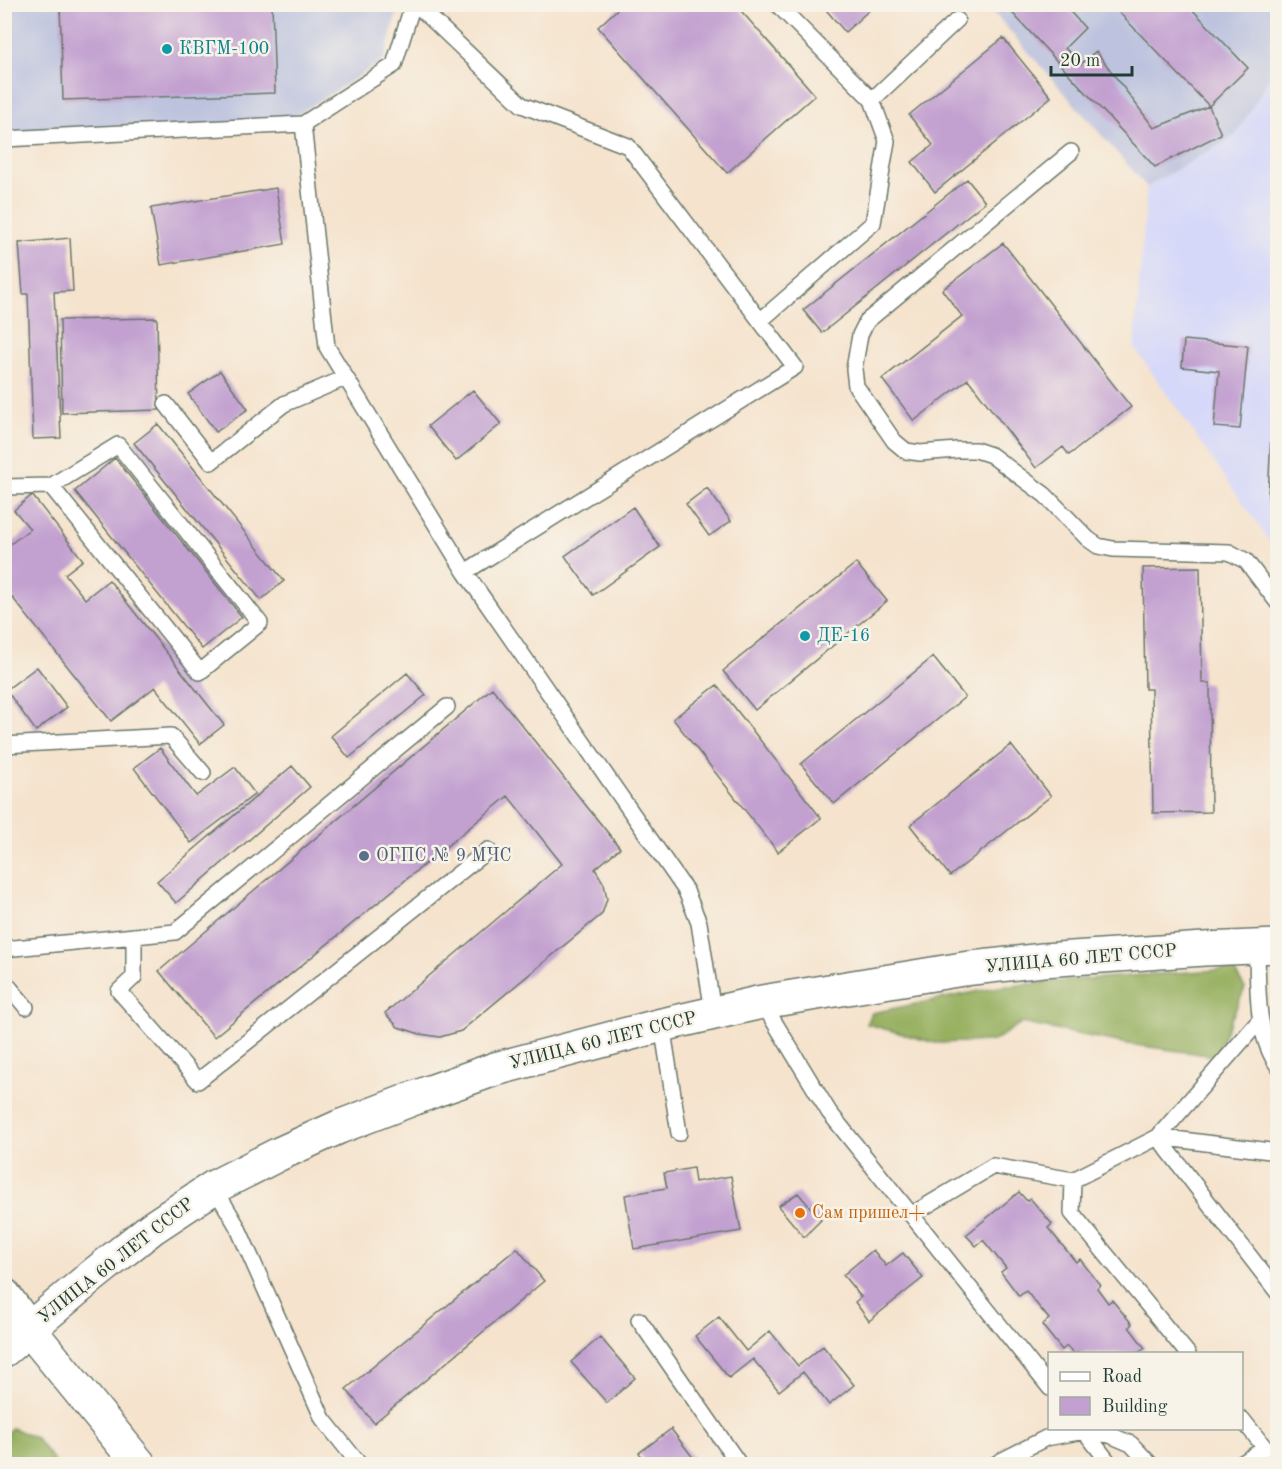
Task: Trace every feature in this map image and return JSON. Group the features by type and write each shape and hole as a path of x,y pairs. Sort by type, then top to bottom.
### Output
{"main road":[{"name":"УЛИЦА 60 ЛЕТ СССР","path":"4,1350 152,1228 214,1187 339,1127 433,1090 495,1069 712,1012 963,969 1043,960 1267,947"},
{"path":"4,1295 139,1464"}],"lane":[{"path":"4,138 303,124 394,64 414,4 522,105 628,146 795,367 465,572"},
{"path":"760,321 873,223 887,141 872,100 777,4"},
{"path":"872,100 957,20"},
{"path":"303,124 327,347 465,572 686,891 699,923 712,1012"},
{"path":"1071,152 867,321 860,335 854,369 856,386 894,441 906,451 920,453 976,450 991,455 1045,495 1088,539 1098,546 1113,549 1229,552 1246,561 1278,603"},
{"path":"166,404 211,462 284,404 345,378"},
{"path":"4,487 51,486 118,444 260,623 200,672 51,486"},
{"path":"4,949 175,932 447,706"},
{"path":"4,745 171,736 203,773"},
{"path":"134,936 134,977 119,991 198,1082 488,850"},
{"path":"1267,947 1260,1020 1272,1058 1278,1066"},
{"path":"4,981 26,1007"},
{"path":"762,1002 829,1112 1048,1386"},
{"path":"911,1215 993,1166 1073,1180 1158,1137 1260,1020"},
{"path":"662,1025 679,1133"},
{"path":"1158,1137 1278,1152"},
{"path":"1158,1137 1278,1293"},
{"path":"1073,1180 1072,1214 1187,1352"},
{"path":"214,1187 237,1226 322,1419 359,1464"},
{"path":"639,1320 739,1464"},
{"path":"1241,1464 1265,1448 1243,1420"},
{"path":"996,1464 1046,1438 1083,1430 1110,1435 1131,1444 1150,1464"},
{"path":"1083,1430 1110,1464"}],"shaded area":[{"path":"5,5 399,5 384,60 287,121 5,137"},
{"path":"987,5 1277,5 1277,65 1236,135 1147,187"},
{"path":"1277,65 1277,552 1134,347 1147,187 1236,135"}],"green space":[{"path":"1233,969 1245,988 1215,1056 1128,1044 1021,1023 994,1041 935,1043 867,1024 872,1013 999,987"},
{"path":"12,1428 36,1438 56,1464 5,1464 5,1435"}],"building":[{"name":"КВГМ-100","path":"60,4 272,4 275,93 63,100"},
{"path":"623,4 735,4 815,95 727,173 598,27"},
{"path":"821,4 876,4 845,32"},
{"path":"1004,4 1063,4 1085,28 1065,48 1081,64 1096,51 1154,128 1209,106 1221,134 1155,167"},
{"path":"1111,4 1187,4 1248,68 1209,106"},
{"path":"1003,38 1051,97 935,192 912,162 933,145 909,115"},
{"path":"967,179 985,202 822,333 803,310"},
{"path":"276,188 285,244 161,265 151,208"},
{"path":"70,238 73,291 54,292 61,438 33,439 28,294 23,294 19,243"},
{"path":"1003,243 1131,407 1069,455 1063,447 1036,468 968,379 914,421 882,379 962,316 942,290"},
{"path":"157,318 159,410 62,413 60,320"},
{"path":"1184,340 1248,346 1240,429 1214,427 1219,371 1182,367"},
{"path":"1275,350 1278,350 1278,498 1268,498"},
{"path":"220,371 248,409 216,432 188,394"},
{"path":"473,390 501,424 456,461 428,426"},
{"path":"158,424 284,581 261,600 134,443"},
{"path":"115,458 242,617 202,649 75,491"},
{"path":"707,488 731,521 709,536 686,504"},
{"path":"32,495 83,560 65,574 85,599 109,580 224,725 200,744 155,687 111,721 4,587 4,549 30,529 14,510"},
{"path":"633,507 660,547 593,595 565,556"},
{"name":"ДЕ-16","path":"856,563 887,601 755,710 723,671"},
{"path":"1200,567 1202,683 1210,683 1211,812 1153,813 1151,689 1145,689 1143,568"},
{"path":"933,657 965,697 834,804 801,764"},
{"path":"37,667 67,707 36,731 6,690"},
{"path":"407,673 426,695 349,758 331,736"},
{"path":"717,685 821,818 778,852 673,719"},
{"name":"ОГПС № 9 МЧС","path":"492,688 620,848 595,869 604,884 607,899 602,914 461,1031 440,1037 420,1034 398,1027 385,1013 562,864 508,796 214,1037 159,971"},
{"path":"1011,745 1051,796 950,876 910,825"},
{"path":"160,748 196,796 235,767 255,794 191,843 134,768"},
{"path":"292,766 310,787 176,903 157,881"},
{"path":"693,1168 695,1182 731,1176 741,1231 634,1249 625,1195 667,1188 664,1173"},
{"path":"1019,1192 1027,1201 1030,1198 1052,1224 1048,1228 1076,1262 1080,1259 1100,1285 1097,1288 1108,1303 1112,1300 1132,1324 1129,1327 1145,1348 1139,1352 1072,1352 1067,1346 1062,1350 1042,1325 1049,1319 1026,1291 1019,1296 1001,1272 1006,1268 983,1240 976,1246 966,1235"},
{"name":"Сам пришел+","path":"798,1193 821,1220 804,1237 778,1206"},
{"path":"517,1248 544,1281 374,1423 346,1389"},
{"path":"873,1250 886,1266 903,1253 923,1278 869,1321 855,1302 861,1297 843,1275"},
{"path":"719,1317 746,1351 770,1331 798,1366 823,1346 854,1385 829,1405 803,1372 779,1391 753,1359 729,1378 695,1336"},
{"path":"600,1337 635,1378 607,1403 571,1362"},
{"path":"671,1429 698,1464 648,1464 639,1453"}],"place":[{"name":"КВГМ-100","path":"167,49"},
{"name":"ДЕ-16","path":"805,636"},
{"name":"ОГПС № 9 МЧС","path":"364,856"},
{"name":"Сам пришел+","path":"800,1213"}]}
